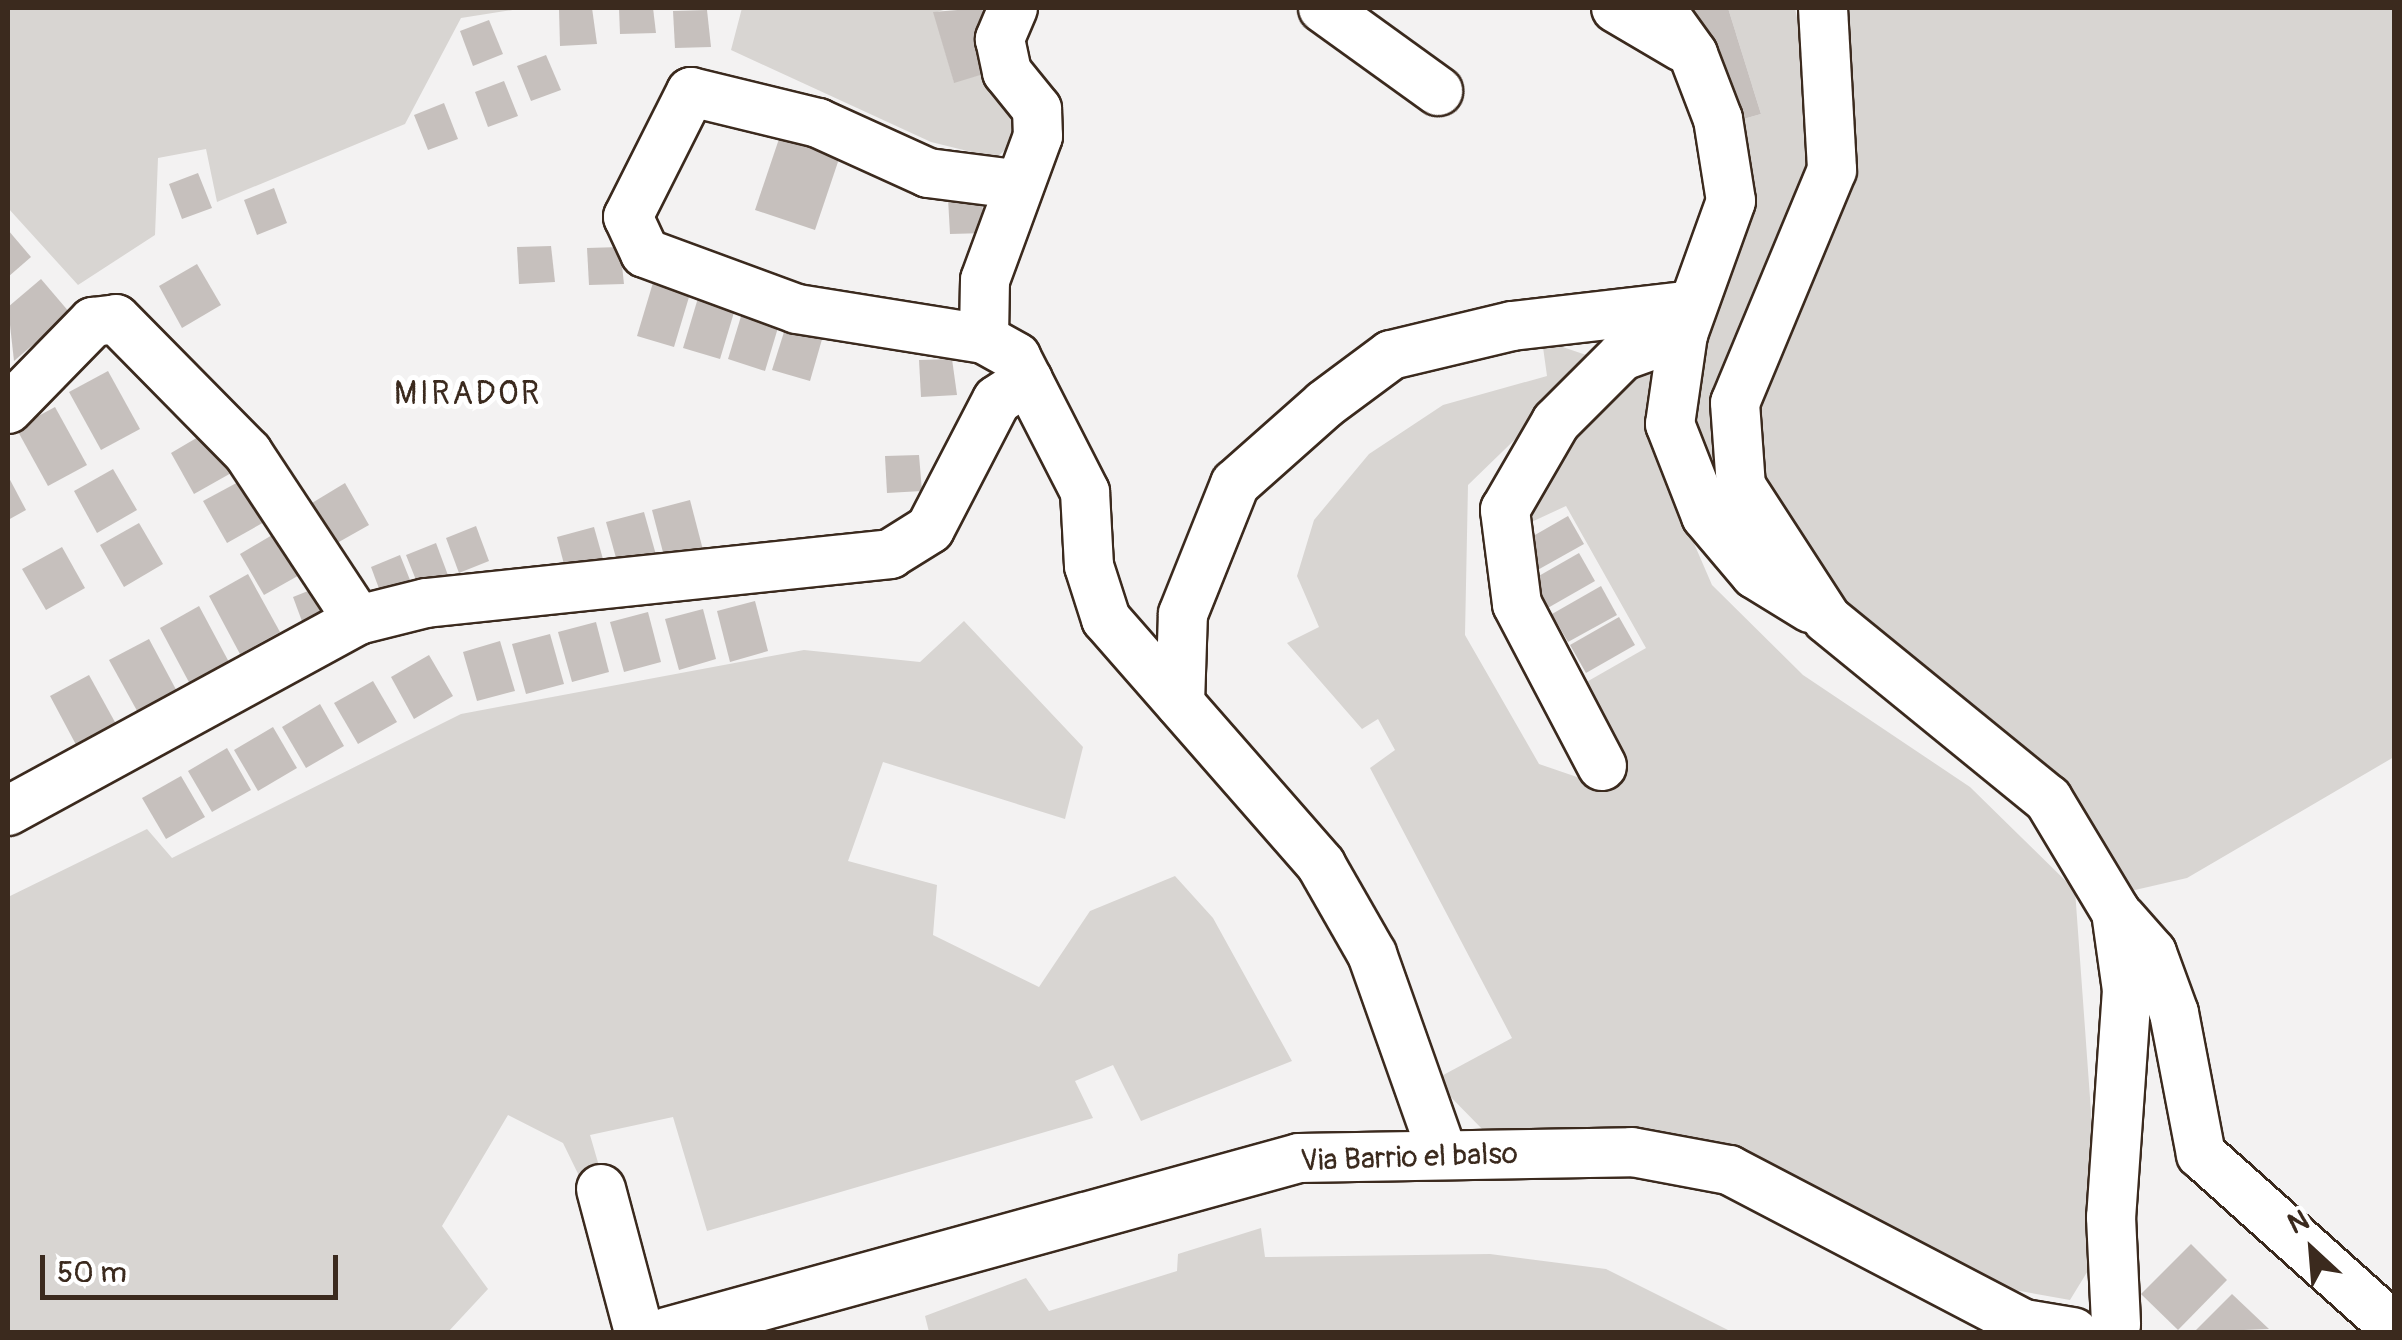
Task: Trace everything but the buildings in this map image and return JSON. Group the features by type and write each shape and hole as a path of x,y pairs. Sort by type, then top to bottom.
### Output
{"street":[{"path":"984,339 985,280 1014,184 1038,136 1037,109 1007,72 1000,40 1013,8"},
{"path":"1323,8 1438,91"},
{"path":"1616,8 1693,54"},
{"path":"1660,8 1693,54 1718,119 1731,201 1688,320 1670,424 1706,516 1754,574 1827,618 2048,799 2116,912 2152,953 2174,1013 2201,1154 2394,1328"},
{"path":"1823,8 1832,170 1734,403 1741,486 1827,618"},
{"path":"1014,184 928,173 818,123 691,92 628,217 646,254 798,309 984,339 1016,357 1085,492 1088,566 1106,619 1322,865 1372,954 1442,1154"},
{"path":"8,409 93,322 116,319 248,452 358,620"},
{"path":"1180,703 1183,614 1235,484 1325,404 1391,355 1512,326 1688,320"},
{"path":"1602,766 1517,604 1505,510 1556,422 1622,356 1688,320"},
{"path":"8,812 358,620 426,604 890,554 930,529 996,400 1028,380"},
{"path":"2099,1331 2112,1216 2127,990 2116,912"},
{"name":"Via Barrio el balso","path":"667,1332 1298,1158 1632,1152 1729,1170 2024,1324 2099,1331"},
{"path":"601,1189 640,1332"}],"shaded area":[{"path":"8,8 525,8 461,18 405,124 217,202 206,149 158,158 155,235 78,285 8,208"},
{"path":"742,8 950,8 934,13 954,82 1000,69 1014,95 1012,144 996,158 931,142 731,50"},
{"path":"1728,8 1795,8 1807,66 1809,147 1794,229 1729,386 1791,602 1687,430 1733,122 1761,114"},
{"path":"1834,8 2394,8 2394,757 2187,878 2122,893 1808,563 1762,474 1749,394 1831,225"},
{"path":"1542,340 1598,359 1468,485 1465,635 1539,764 1612,789 1624,770 1583,684 1646,648 1566,506 1525,525 1532,479 1607,383 1654,367 1648,437 1712,585 1803,675 1970,787 2075,890 2095,1167 2089,1269 2070,1300 1997,1287 1662,1133 1487,1134 1434,1080 1512,1038 1370,768 1395,750 1378,719 1362,729 1287,643 1319,627 1297,576 1314,520 1369,454 1443,405 1547,376"},
{"path":"964,621 1083,747 1065,819 883,762 848,861 937,885 933,935 1039,987 1090,911 1175,876 1213,918 1292,1061 1141,1121 1113,1065 1075,1081 1093,1118 707,1231 673,1117 590,1135 599,1166 583,1184 563,1143 508,1115 442,1226 488,1289 448,1332 8,1332 8,897 147,829 172,858 461,714 804,650 920,662"},
{"path":"1261,1228 1265,1257 1490,1254 1606,1269 1732,1332 929,1332 925,1316 1026,1278 1049,1311 1177,1271 1178,1254"}],"district":[{"name":"MIRADOR","path":"468,394"}]}
